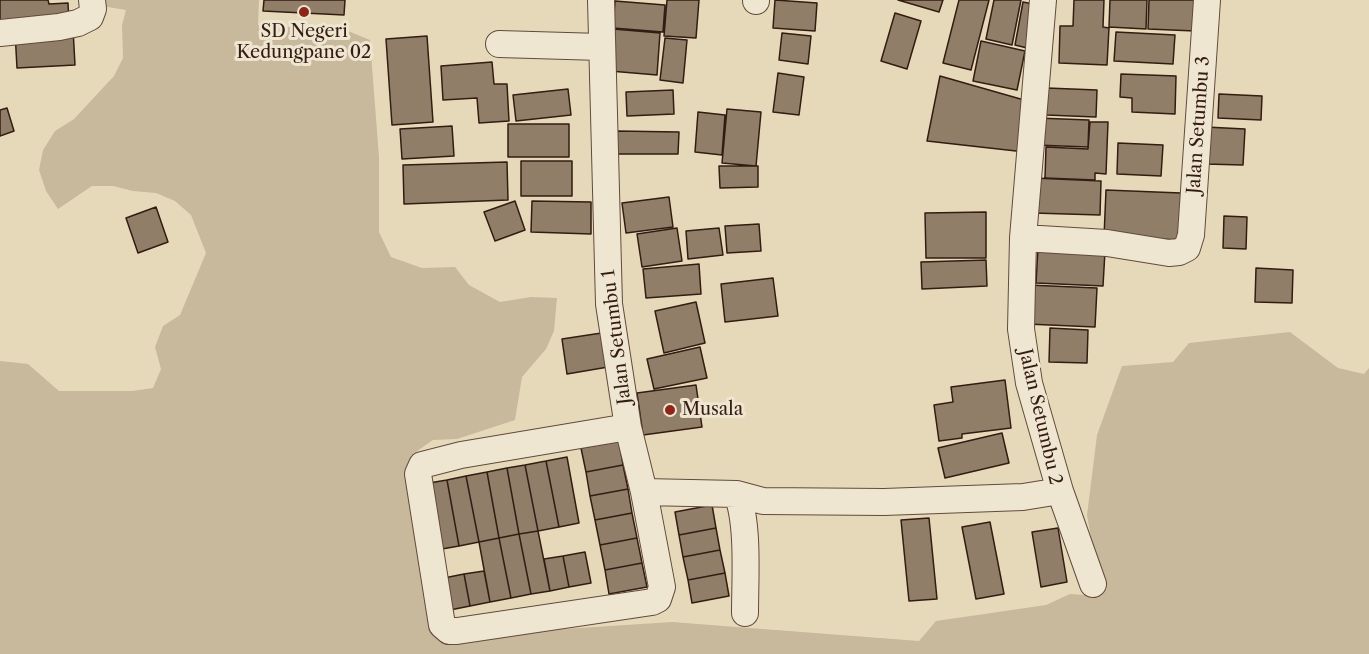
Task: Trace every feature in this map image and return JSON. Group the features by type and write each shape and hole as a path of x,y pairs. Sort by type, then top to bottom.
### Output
{"street":[{"path":"0,33 78,23 90,17 93,9 92,0"},
{"name":"Jalan Setumbu 1","path":"601,0 609,304 628,427 644,492 662,587 658,599 652,602 457,631 449,631 442,625 418,474 422,465 461,455 628,427"},
{"name":"Jalan Setumbu 2","path":"744,496 763,501 884,502 1023,497 1060,491 1029,383 1021,329 1023,238 1043,0"},
{"name":"Jalan Setumbu 3","path":"1023,238 1107,243 1169,253 1187,248 1191,236 1207,0"},
{"path":"499,44 601,47"},
{"path":"1060,491 1093,584"},
{"path":"644,492 744,496 741,504 745,613"}],"shaded area":[{"path":"101,0 259,0 258,25 348,31 370,40 379,157 379,232 391,257 422,268 455,267 469,285 500,302 531,297 557,298 554,331 546,349 522,377 515,420 457,439 433,440 413,454 407,473 440,637 672,622 919,641 936,621 1046,605 1070,594 1101,596 1087,515 1097,435 1122,366 1173,362 1189,343 1290,332 1338,368 1364,374 1369,368 1369,654 0,654 0,361 28,364 59,391 132,391 153,388 161,369 155,347 163,326 180,315 206,253 191,215 175,201 156,193 113,186 92,186 58,209 46,191 39,170 43,150 55,131 74,119 114,76 123,58 122,25 126,10 102,6"}],"building":[{"path":"0,0 48,0 49,4 68,3 69,23 0,29"},
{"path":"264,0 345,0 344,15 263,11"},
{"path":"667,0 699,0 696,38 664,36"},
{"path":"775,0 817,3 815,31 773,28"},
{"path":"898,0 943,0 939,12"},
{"path":"959,0 989,0 971,70 943,63"},
{"path":"994,0 1021,0 1012,45 986,39"},
{"path":"1074,0 1104,0 1103,27 1109,28 1107,65 1059,63 1060,26 1073,26"},
{"path":"1110,0 1147,0 1146,29 1109,27"},
{"path":"1149,0 1196,0 1195,31 1148,29"},
{"path":"615,1 665,5 663,32 613,28"},
{"path":"1023,2 1038,5 1035,50 1015,45"},
{"path":"895,13 921,21 907,69 881,61"},
{"path":"73,29 75,65 17,68 15,32"},
{"path":"613,29 660,33 657,75 610,71"},
{"path":"1116,32 1175,35 1173,64 1114,61"},
{"path":"782,33 811,36 808,64 779,60"},
{"path":"427,36 433,122 392,125 386,39"},
{"path":"665,38 687,40 683,83 660,80"},
{"path":"981,41 1025,51 1017,90 973,81"},
{"path":"492,62 494,84 507,84 509,121 479,123 477,98 443,100 441,66"},
{"path":"778,73 804,77 799,115 773,112"},
{"path":"1121,74 1176,76 1175,114 1132,112 1132,98 1120,97"},
{"path":"940,76 1031,102 1025,152 927,141"},
{"path":"1047,88 1097,90 1096,117 1046,115"},
{"path":"568,89 571,115 516,121 513,95"},
{"path":"673,90 674,114 627,116 626,92"},
{"path":"1219,94 1262,96 1261,120 1218,118"},
{"path":"7,108 14,131 0,136 0,110"},
{"path":"727,109 761,112 756,166 722,163"},
{"path":"698,112 725,115 722,155 695,152"},
{"path":"1037,118 1089,120 1088,147 1036,145"},
{"path":"1090,122 1108,122 1106,174 1095,173 1095,180 1045,178 1046,147 1088,149"},
{"path":"508,124 569,124 569,157 508,157"},
{"path":"452,126 454,156 402,159 400,129"},
{"path":"1206,127 1245,129 1243,165 1205,164"},
{"path":"617,131 679,132 678,154 617,154"},
{"path":"1118,143 1163,145 1161,176 1117,174"},
{"path":"521,161 572,161 572,196 521,196"},
{"path":"507,162 508,200 404,204 403,165"},
{"path":"719,166 758,166 758,187 720,188"},
{"path":"1034,178 1101,181 1100,215 1033,213"},
{"path":"1106,190 1181,193 1180,240 1104,237"},
{"path":"669,197 673,227 626,233 622,203"},
{"path":"515,201 525,230 495,241 484,212"},
{"path":"532,201 591,202 591,234 531,232"},
{"path":"156,207 168,242 138,253 126,218"},
{"path":"986,212 986,258 926,258 925,213"},
{"path":"1224,216 1247,217 1246,249 1223,248"},
{"path":"759,224 761,251 727,253 725,226"},
{"path":"677,228 682,261 642,267 637,234"},
{"path":"719,228 723,255 688,259 686,231"},
{"path":"1038,248 1105,251 1103,286 1036,283"},
{"path":"986,260 987,286 922,289 921,262"},
{"path":"699,264 701,294 646,298 643,269"},
{"path":"1256,268 1293,270 1292,303 1255,302"},
{"path":"773,278 778,316 725,322 721,284"},
{"path":"1028,285 1097,288 1095,327 1027,324"},
{"path":"696,302 705,343 664,353 655,311"},
{"path":"1050,328 1088,330 1087,363 1049,362"},
{"path":"608,332 614,366 567,374 562,339"},
{"path":"700,347 707,378 654,389 647,359"},
{"path":"1005,380 1011,428 962,434 962,438 939,441 934,405 953,402 951,387"},
{"name":"Musala","path":"696,385 702,427 643,435 637,393"},
{"path":"1002,433 1009,463 945,478 938,448"},
{"path":"619,441 623,465 586,472 581,448"},
{"path":"567,457 579,523 559,527 546,461"},
{"path":"546,461 559,527 538,531 525,465"},
{"path":"525,465 538,531 519,534 507,468"},
{"path":"623,465 628,489 590,496 586,472"},
{"path":"507,468 519,534 499,538 487,472"},
{"path":"487,472 499,538 479,542 466,476"},
{"path":"466,476 479,542 459,546 447,480"},
{"path":"447,480 459,546 442,549 429,483"},
{"path":"628,489 632,513 595,520 590,496"},
{"path":"712,505 716,528 679,535 675,512"},
{"path":"632,513 637,538 600,545 595,520"},
{"path":"929,518 937,599 909,601 901,520"},
{"path":"990,522 1004,594 976,599 962,527"},
{"path":"716,528 720,550 683,557 679,535"},
{"path":"1058,528 1067,582 1041,587 1032,532"},
{"path":"538,531 550,591 531,594 519,534"},
{"path":"519,534 531,594 511,598 499,538"},
{"path":"499,538 511,598 490,602 479,542"},
{"path":"637,538 642,563 605,570 600,545"},
{"path":"720,550 725,573 688,580 683,557"},
{"path":"585,552 591,583 569,587 563,556"},
{"path":"563,556 569,587 550,591 544,559"},
{"path":"642,563 647,587 609,594 605,570"},
{"path":"484,571 490,602 470,606 464,574"},
{"path":"725,573 729,596 692,603 688,580"},
{"path":"464,574 470,606 450,610 444,578"}],"place":[{"name":"SD Negeri Kedungpane 02","path":"304,12"},
{"name":"Musala","path":"670,410"}]}
